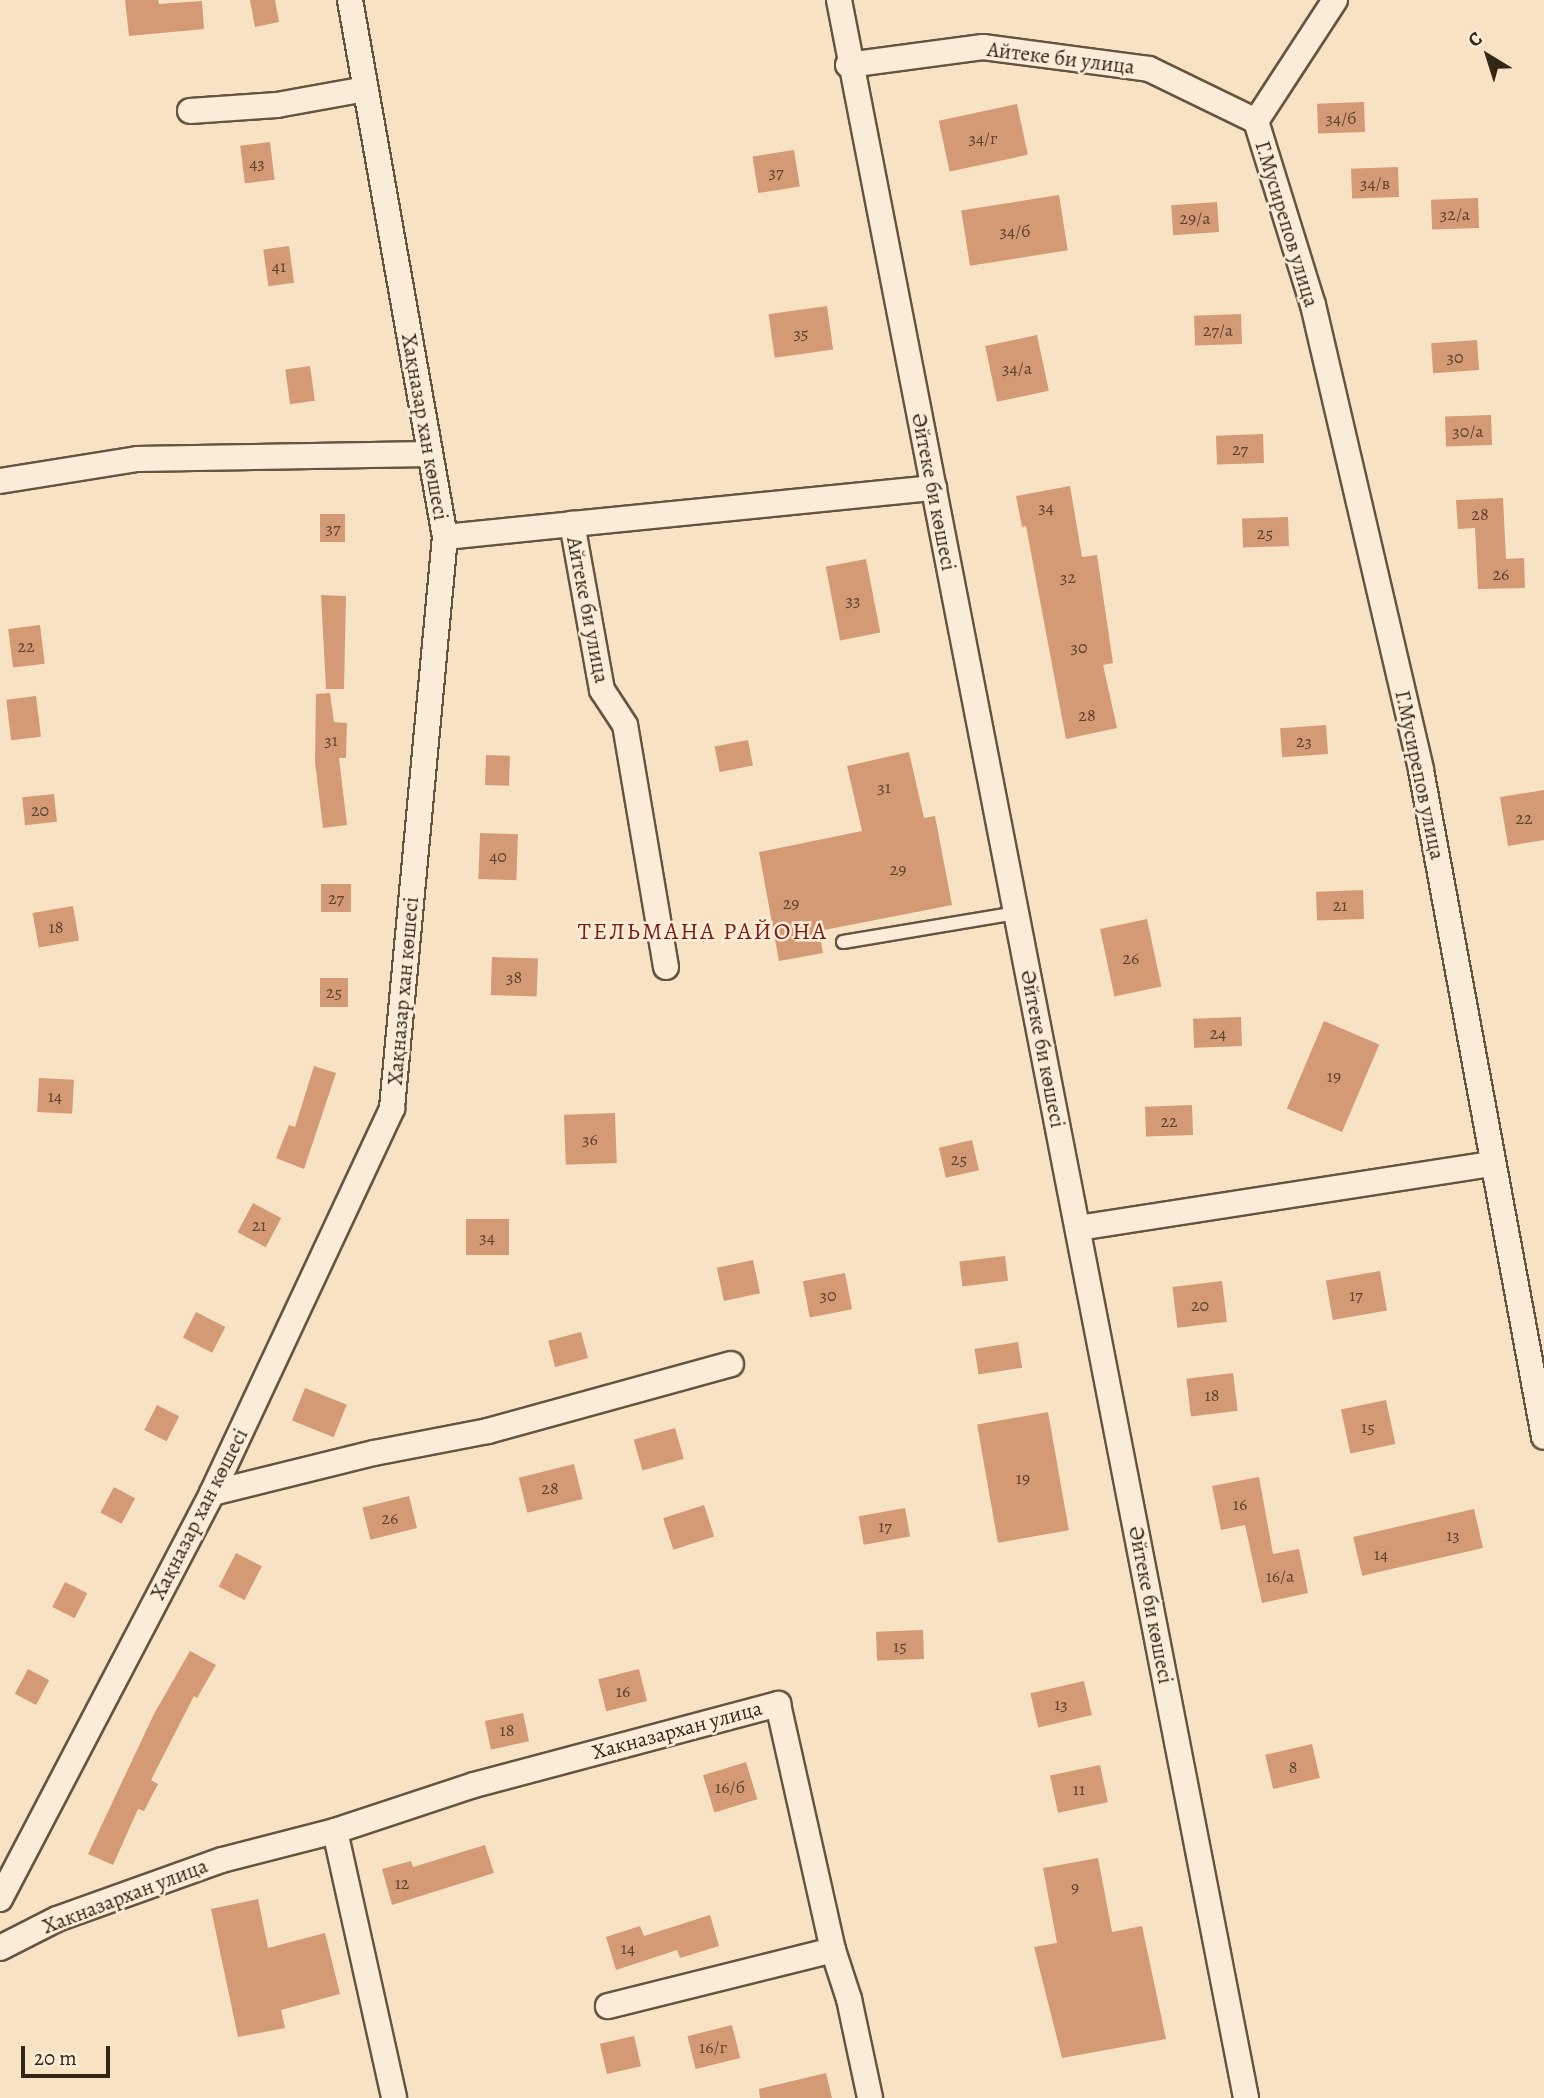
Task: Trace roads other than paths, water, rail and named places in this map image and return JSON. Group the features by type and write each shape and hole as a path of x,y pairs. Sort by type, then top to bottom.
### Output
{"street":[{"name":"Хақназар хан көшесі","path":"0,1899 212,1493 392,1108 445,537 350,0"},
{"name":"Әйтеке би көшесі","path":"839,0 848,65 934,488 1246,2098"},
{"name":"Г.Мусирепов улица","path":"1256,121 1335,0"},
{"name":"Айтеке би улица","path":"848,65 983,47 1149,69"},
{"name":"Г.Мусирепов улица","path":"1149,69 1256,121 1312,305 1422,770 1491,1164 1544,1437"},
{"path":"190,111 277,105 366,89"},
{"path":"0,481 137,459 429,454"},
{"name":"Айтеке би улица","path":"666,967 625,726 602,690 572,524 934,488"},
{"path":"445,537 572,524"},
{"path":"1078,1228 1491,1164"},
{"path":"212,1493 374,1452 488,1431 731,1364"},
{"name":"Хакназархан улица","path":"0,1948 114,1897 222,1860 335,1830 474,1785 778,1704 833,1950 849,1999 870,2098"},
{"path":"335,1830 394,2098"},
{"path":"608,2006 833,1950"}],"lane":[{"path":"843,942 1016,913"}],"district":[{"name":"ТЕЛЬМАНА РАЙОНА","path":"703,932"}]}
